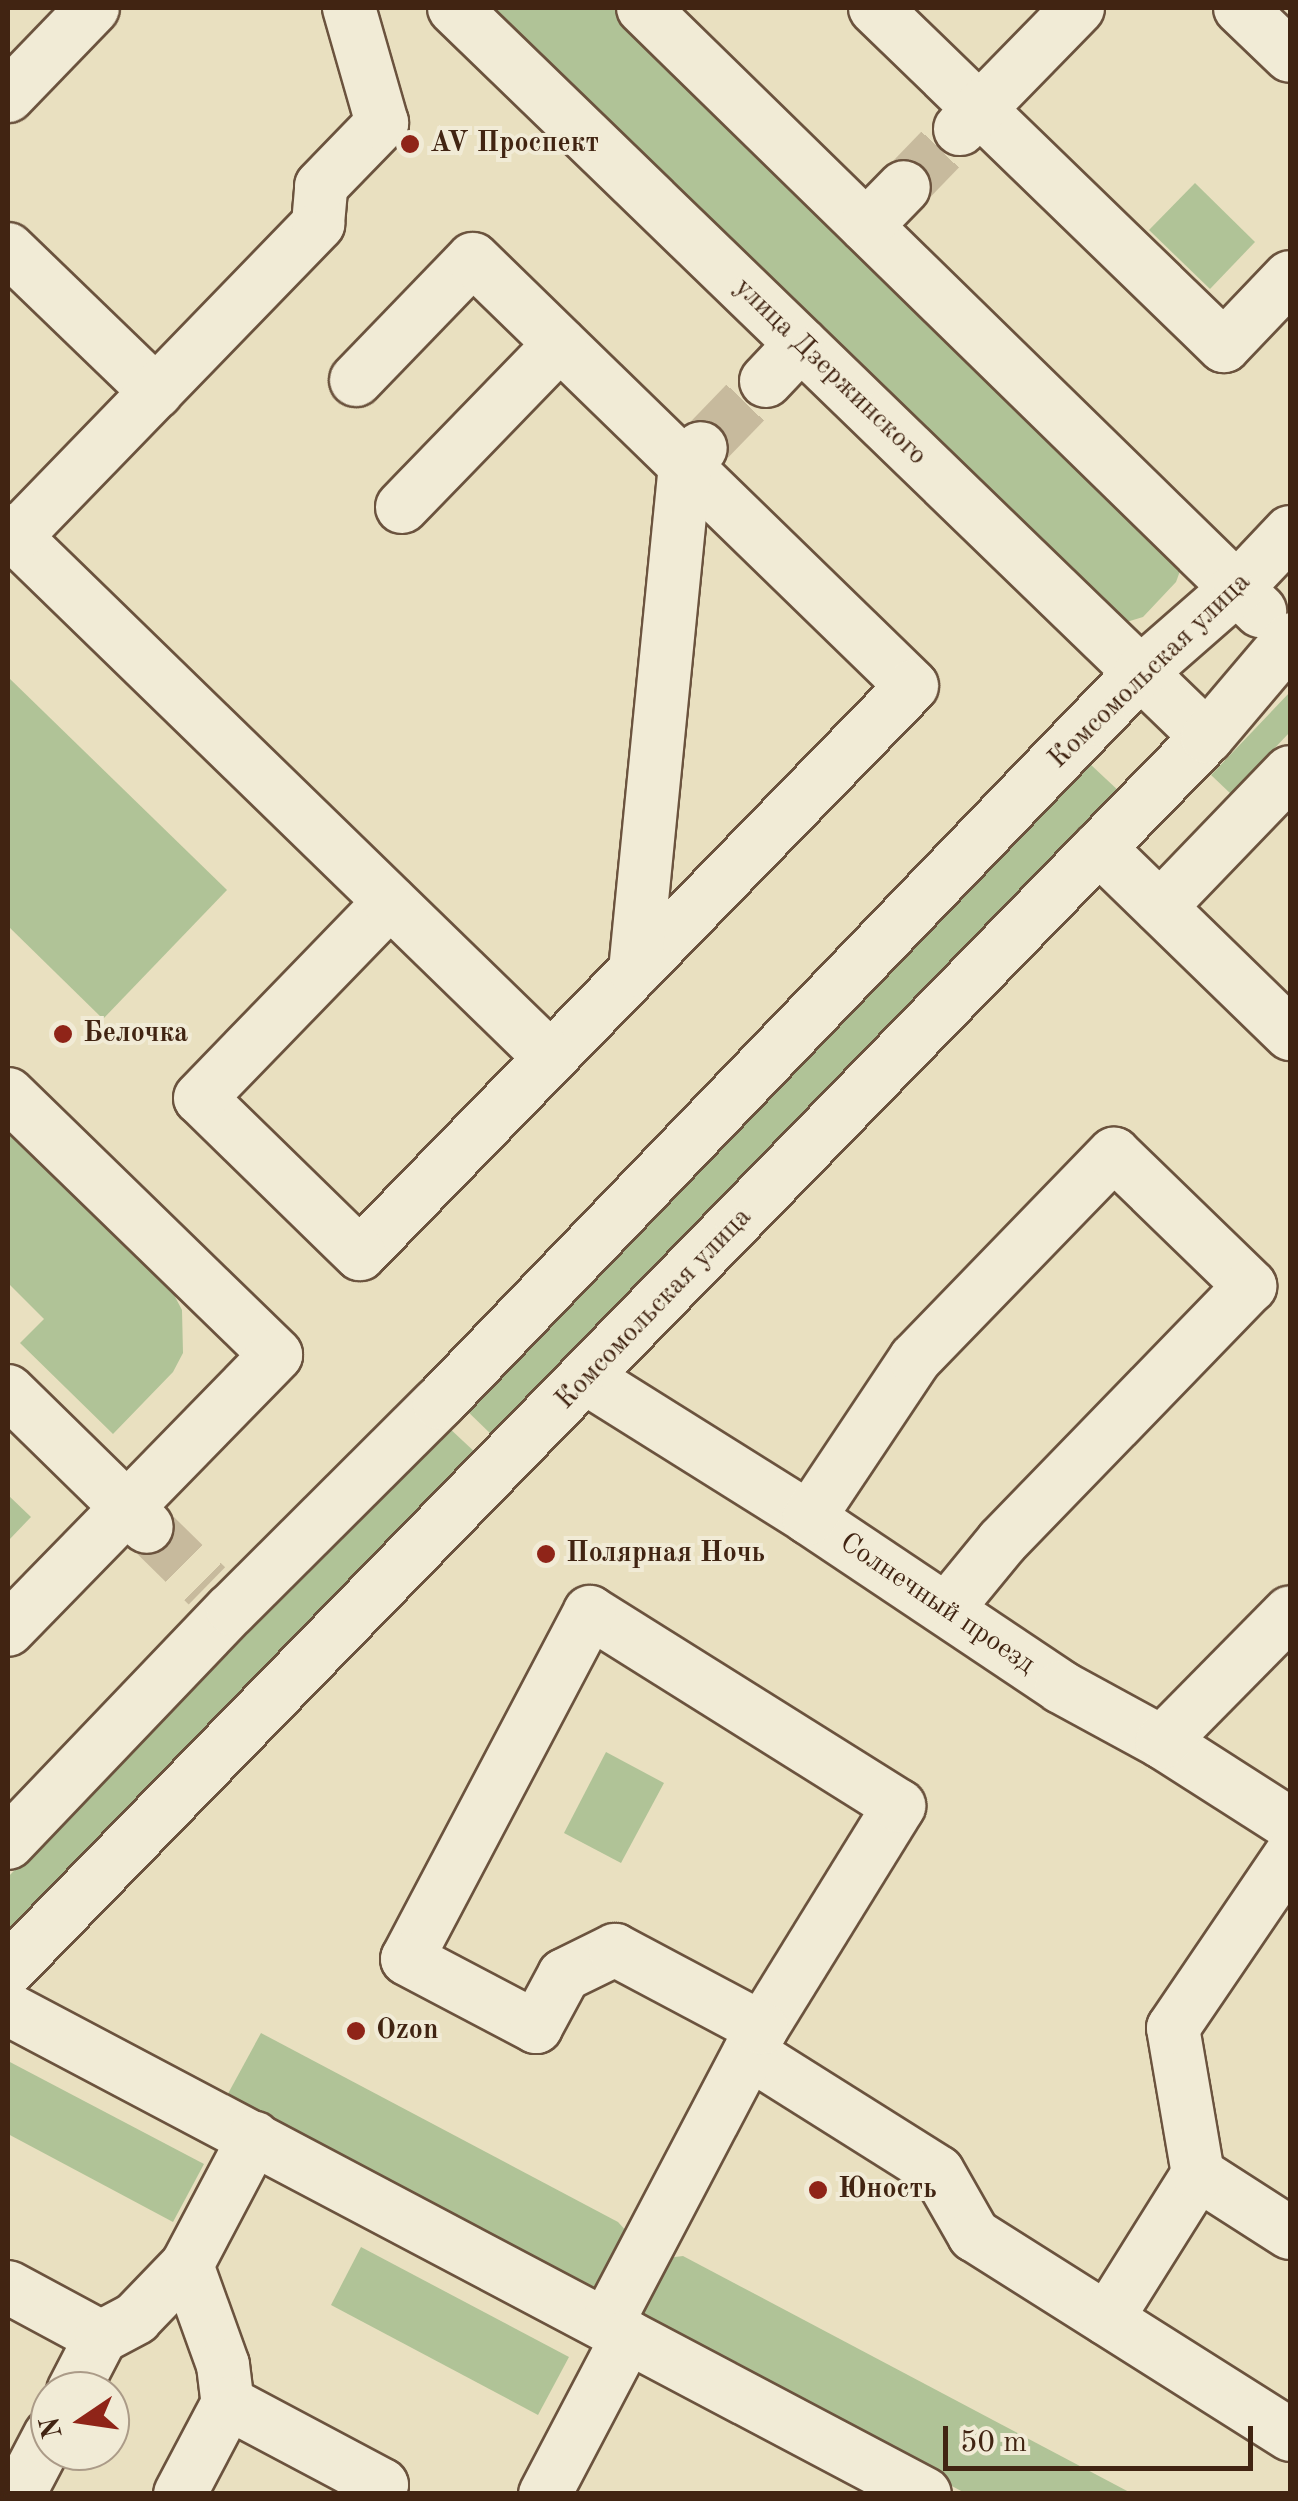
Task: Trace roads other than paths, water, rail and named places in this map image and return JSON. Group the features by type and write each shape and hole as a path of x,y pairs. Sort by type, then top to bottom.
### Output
{"street":[{"path":"8,96 93,8"},
{"path":"349,8 382,123 321,186 318,224 156,392 11,534 550,1058"},
{"name":"улица Дзержинского","path":"454,8 1207,737"},
{"path":"643,8 1290,639"},
{"path":"875,8 970,119 1224,346 1290,276"},
{"path":"970,119 1078,8"},
{"path":"1240,8 1290,56"},
{"path":"866,226 904,187"},
{"path":"8,248 156,392"},
{"path":"356,380 473,260 560,344 696,452 912,686 360,1254 200,1098 385,897"},
{"path":"402,508 560,344"},
{"path":"766,381 801,344"},
{"path":"635,971 696,452"},
{"name":"Комсомольская улица","path":"8,1843 220,1597 439,1403 1140,673 1237,588 1290,532"},
{"name":"Комсомольская улица","path":"8,1970 1207,737 1290,639"},
{"path":"1160,907 1290,772"},
{"path":"1098,848 1290,1034"},
{"path":"8,1094 276,1354 137,1517 8,1630"},
{"path":"809,1518 915,1359 1114,1154 1250,1286 1002,1542 947,1609"},
{"name":"Солнечный проезд","path":"586,1378 809,1518 1061,1686 1162,1742 1290,1824"},
{"path":"8,1392 137,1517"},
{"path":"545,2494 617,2330 756,2040 899,1806 590,1612 407,1959 536,2028 564,1974 616,1950 756,2040 938,2172 974,2235 1290,2435"},
{"path":"1162,1742 1290,1612"},
{"path":"1107,2319 1198,2174 1173,2028 1290,1856"},
{"path":"8,2009 925,2494"},
{"path":"83,2371 101,2337 136,2318 188,2264 254,2138"},
{"path":"1198,2174 1290,2233"},
{"path":"180,2494 228,2404 224,2365 188,2264"},
{"path":"8,2287 101,2337"},
{"path":"228,2404 382,2485 377,2494"},
{"path":"19,2494 31,2471"}],"tunnel":[{"path":"904,187 960,129"},
{"path":"709,440 766,381"},
{"path":"147,1527 207,1586"}],"place":[{"name":"AV Проспект","path":"410,144"},
{"name":"Белочка","path":"63,1034"},
{"name":"Полярная Ночь","path":"546,1554"},
{"name":"Ozon","path":"356,2031"},
{"name":"Юность","path":"818,2190"}]}
